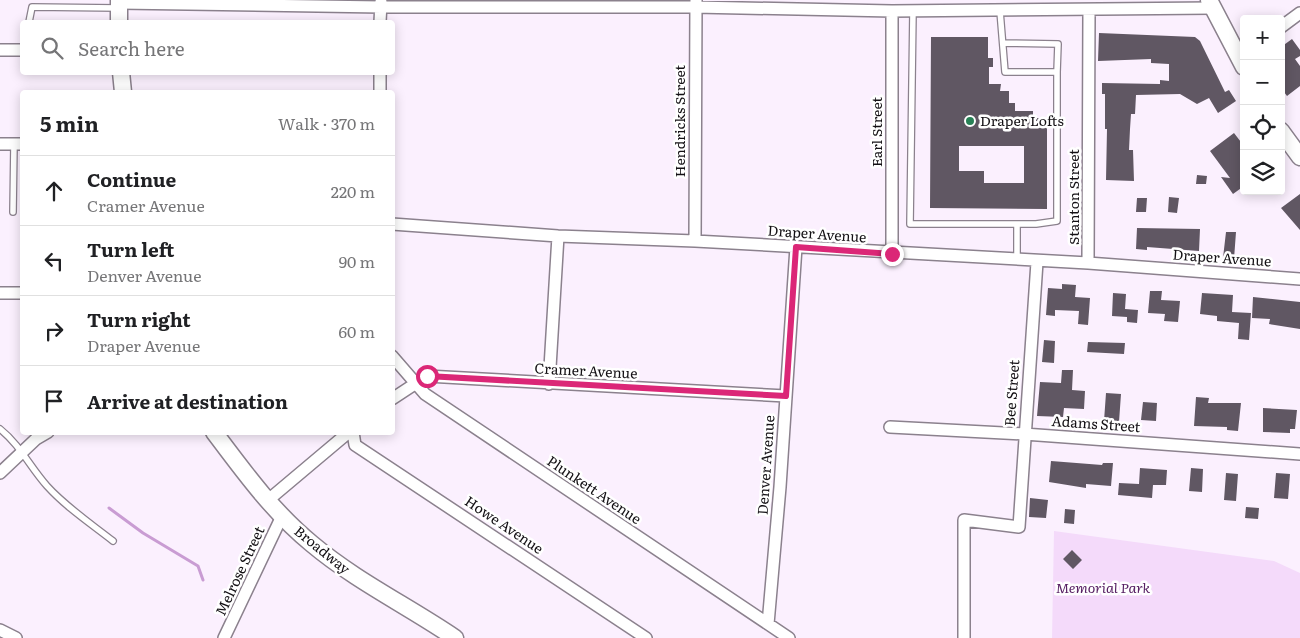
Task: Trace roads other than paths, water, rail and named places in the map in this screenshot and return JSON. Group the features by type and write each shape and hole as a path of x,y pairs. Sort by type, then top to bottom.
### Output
{"main road":[{"path":"1211,4 1240,56"},
{"path":"122,75 122,90"},
{"path":"1285,136 1300,157"},
{"name":"Broadway","path":"216,435 267,501 312,544 352,574 455,638"}],"street":[{"path":"119,9 176,2 381,4 696,3 892,11 1090,11 1136,5 1211,4"},
{"name":"Hendricks Street","path":"695,241 696,3"},
{"path":"380,20 381,4"},
{"name":"Earl Street","path":"892,11 892,254"},
{"name":"Stanton Street","path":"1088,263 1090,11"},
{"path":"1285,24 1300,13"},
{"path":"0,50 20,50"},
{"path":"380,75 380,90"},
{"path":"0,144 18,144"},
{"name":"Draper Avenue","path":"395,224 558,236 695,241 1017,261 1088,263 1300,279"},
{"path":"549,384 558,236"},
{"name":"Denver Avenue","path":"772,631 796,247"},
{"name":"Bee Street","path":"964,638 964,520 1020,527 1024,434 1037,262"},
{"path":"0,293 20,293"},
{"name":"Plunkett Avenue","path":"395,359 425,394 772,631 789,638"},
{"name":"Cramer Avenue","path":"395,397 415,382 427,376 786,396"},
{"name":"Adams Street","path":"890,427 1024,434 1300,454"},
{"path":"0,473 44,435"},
{"path":"267,501 345,435"},
{"name":"Howe Avenue","path":"354,435 356,445 646,638"},
{"name":"Melrose Street","path":"224,638 282,516"},
{"path":"0,630 16,638"}],"lane":[{"path":"29,20 32,7 119,9"},
{"path":"914,11 910,224 1017,224 1057,221 1058,44 1003,43"},
{"path":"1000,11 1005,72 1057,72"},
{"path":"13,212 18,144"},
{"path":"1017,224 1017,261"},
{"path":"0,428 23,452 46,485 70,508 113,541"}],"waterway":[{"path":"109,508 143,533 198,566 203,580"}],"place":[{"name":"Draper Lofts","path":"970,121"}],"park label":[{"name":"Memorial Park","path":"1103,588"}]}
